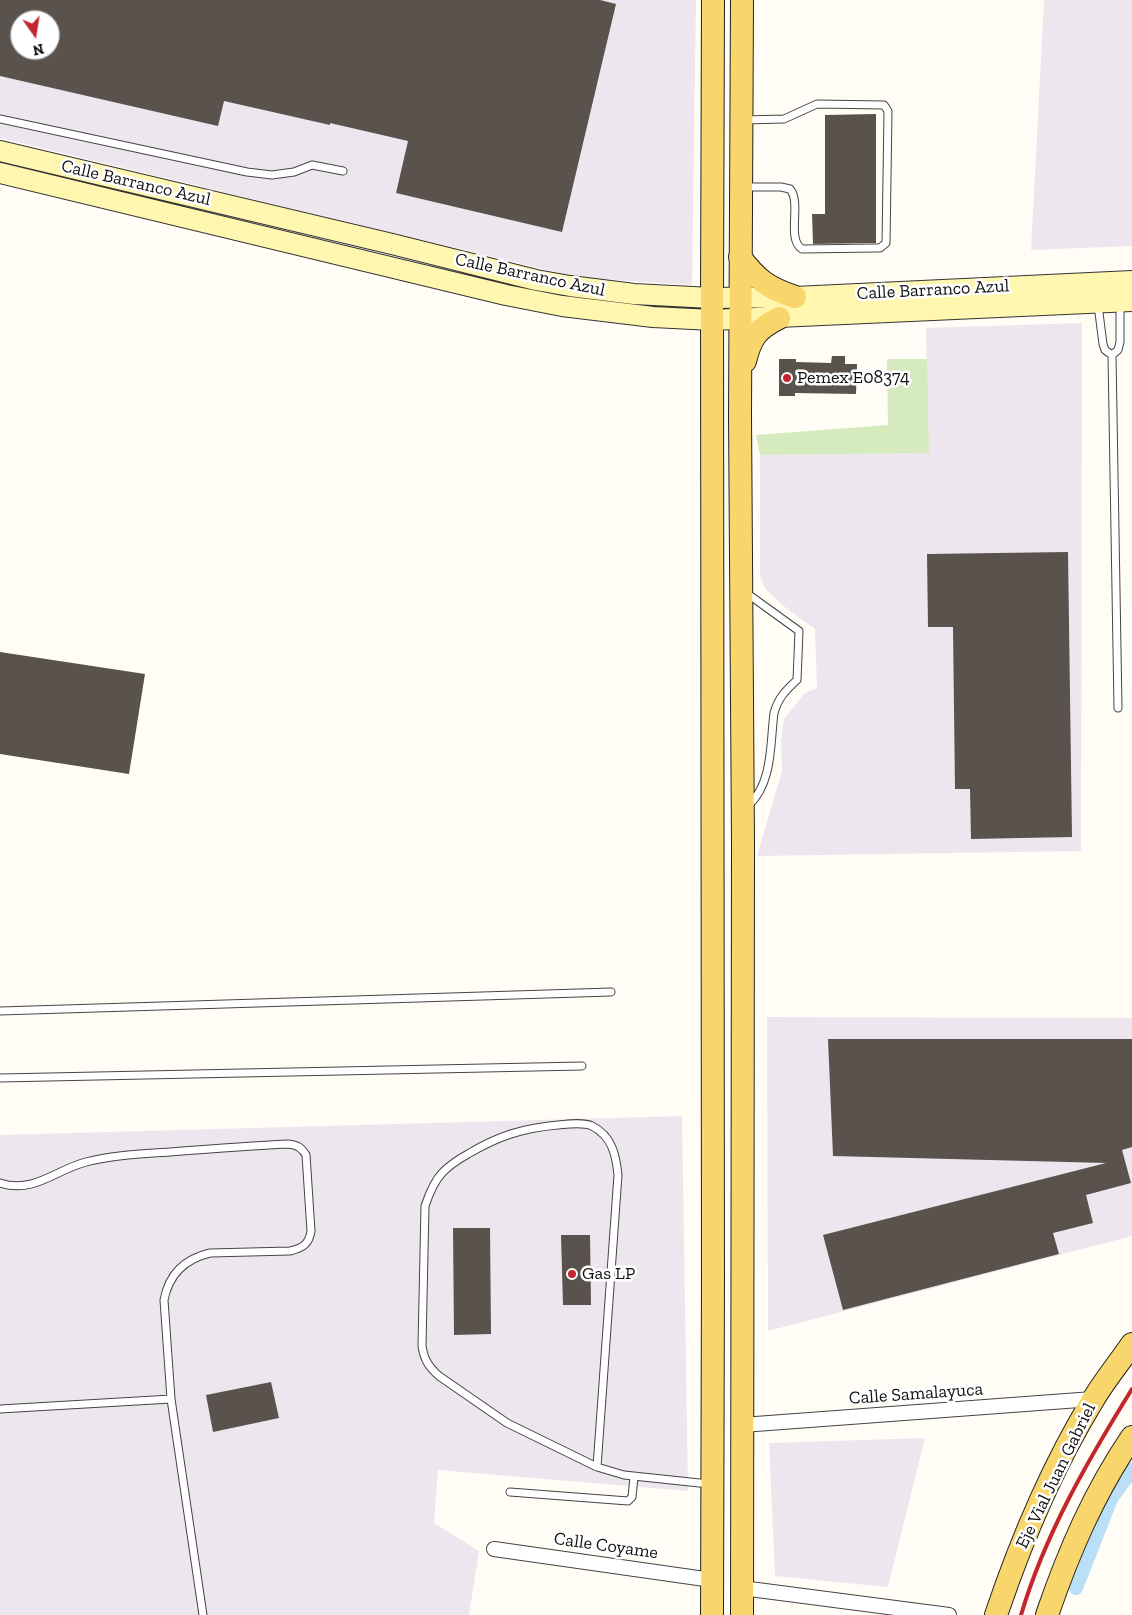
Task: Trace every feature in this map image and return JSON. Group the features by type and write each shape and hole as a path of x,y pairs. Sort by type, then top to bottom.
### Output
{"main road":[{"path":"712,1615 713,0"},
{"path":"742,0 740,257 743,810 742,1615"},
{"name":"Calle Barranco Azul","path":"0,151 353,234 536,280 634,294 712,309"},
{"name":"Calle Barranco Azul","path":"0,173 506,295 562,306 653,318 712,309 741,308 795,297 913,291 1097,293 1126,302"},
{"path":"740,257 766,285 795,297"},
{"name":"Calle Barranco Azul","path":"741,308 779,318 866,314 1097,293 1132,281"},
{"path":"866,314 868,301 907,297 913,291"},
{"path":"740,384 753,338 764,326 779,318"},
{"path":"713,1276 742,1276"},
{"name":"Eje Vial Juan Gabriel","path":"996,1615 1012,1568 1035,1512 1062,1456 1093,1399 1132,1344"},
{"path":"1047,1615 1086,1514 1116,1460 1132,1437"}],"street":[{"name":"Calle Samalayuca","path":"742,1425 1093,1399"},
{"name":"Calle Coyame","path":"494,1549 712,1580"},
{"path":"742,1588 949,1615"}],"lane":[{"path":"741,120 784,119 817,104 884,105 888,111 886,243 880,248 802,249 796,242 794,197 790,189 781,187 741,187"},
{"path":"0,119 272,176 294,172 312,165 343,171"},
{"path":"1097,293 1103,344 1105,350 1112,355"},
{"path":"1112,355 1118,350 1126,302"},
{"path":"1112,355 1118,708"},
{"path":"741,589 798,631 797,680 780,697 776,704 764,785 753,801 743,810"},
{"path":"0,1011 611,992"},
{"path":"0,1078 582,1066"},
{"path":"597,1467 618,1175 616,1154 610,1142 591,1125 572,1124 535,1127 514,1132 482,1145 442,1172 430,1190 425,1206 422,1346 424,1357 430,1368 439,1376 507,1423 597,1467 612,1473 713,1484"},
{"path":"0,1183 24,1187 84,1162 122,1156 288,1144 302,1148 306,1155 311,1230 310,1238 306,1244 299,1249 290,1251 210,1253 198,1256 186,1262 171,1279 166,1289 164,1300 171,1400 203,1615"},
{"path":"0,1409 171,1400"},
{"path":"510,1492 628,1501 632,1497 634,1476"}],"shaded area":[{"path":"0,0 696,0 692,285 580,278 0,138"},
{"path":"1044,0 1132,0 1132,246 1031,250"},
{"path":"1082,323 1081,851 757,856 782,771 781,739 784,719 805,693 817,688 815,629 786,608 766,590 760,576 760,455 928,453 926,328"},
{"path":"767,1017 1132,1018 1132,1236 768,1331"},
{"path":"682,1116 688,1491 438,1470 434,1523 479,1551 469,1615 0,1615 0,1135"},
{"path":"925,1438 888,1587 775,1576 769,1443"}],"green space":[{"path":"887,359 927,359 929,453 760,455 756,435 888,425"}],"building":[{"path":"0,0 600,0 616,4 562,232 396,193 408,141 224,101 218,126 0,76"},
{"path":"876,114 876,243 813,244 812,214 825,214 825,115"},
{"path":"832,356 845,356 845,364 857,364 856,394 795,393 795,396 779,396 779,359 796,359 796,362 831,363"},
{"path":"1068,552 1072,837 971,839 970,789 955,789 953,627 928,627 927,554"},
{"path":"0,652 145,674 129,774 0,754"},
{"path":"828,1039 1132,1039 1132,1147 1122,1150 1131,1183 1086,1195 1093,1223 1053,1233 1059,1254 843,1310 823,1235 1106,1163 833,1156"},
{"path":"453,1228 490,1228 491,1334 454,1335"},
{"path":"561,1235 590,1235 591,1305 563,1305"},
{"path":"271,1382 279,1418 213,1432 206,1395"}],"waterway":[{"path":"1076,1588 1111,1499 1132,1470"}],"railway":[{"path":"1021,1615 1042,1555 1069,1498 1099,1443 1132,1389"}],"place":[{"name":"Pemex E08374","path":"787,378"},
{"name":"Gas LP","path":"572,1274"}]}
